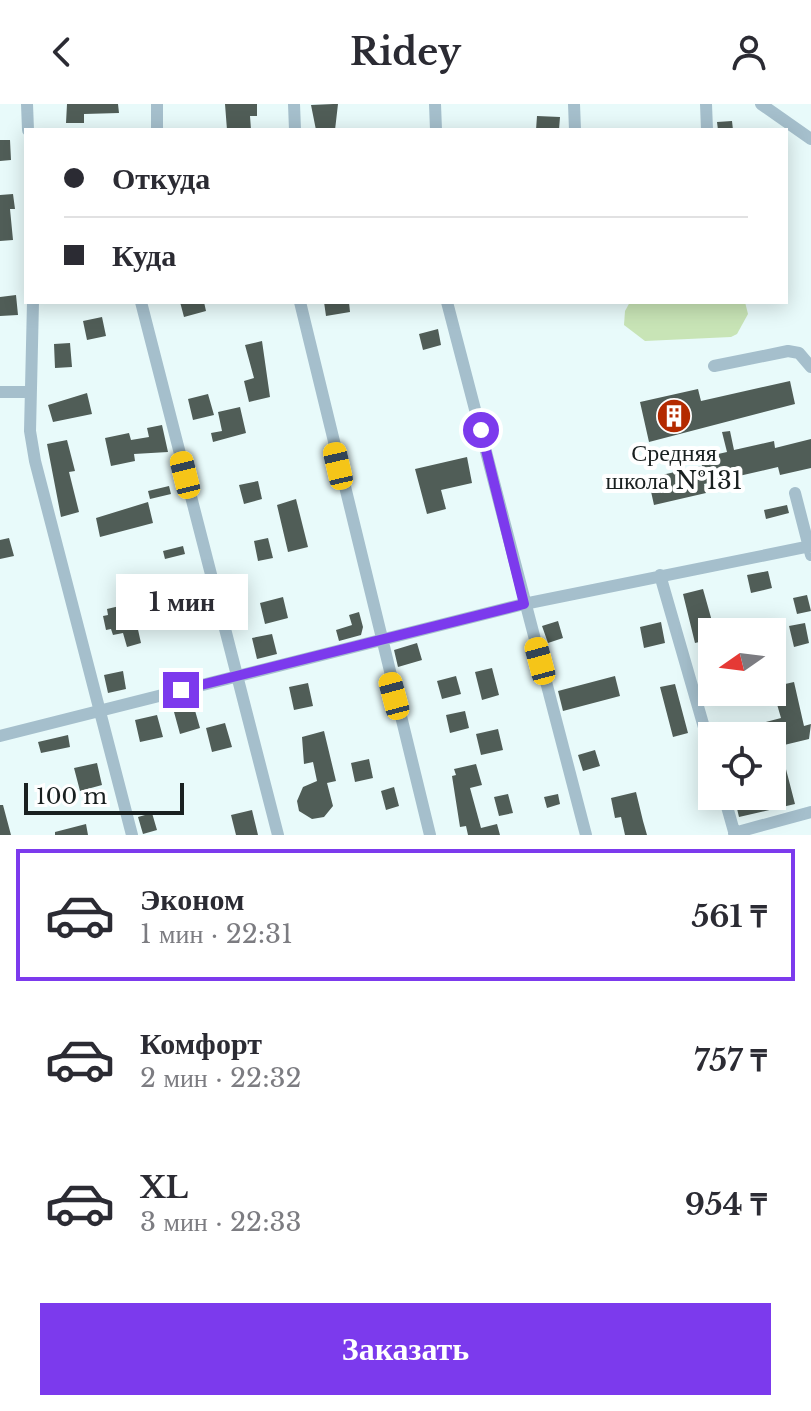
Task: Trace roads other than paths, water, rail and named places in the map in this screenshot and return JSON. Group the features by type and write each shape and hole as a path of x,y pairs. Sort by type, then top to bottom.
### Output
{"street":[{"path":"27,104 28,128"},
{"path":"157,104 157,128"},
{"path":"294,104 295,128"},
{"path":"435,104 436,128"},
{"path":"574,104 575,128"},
{"path":"706,104 707,128"},
{"path":"761,104 811,139"},
{"path":"33,304 30,392 35,461 132,835"},
{"path":"142,304 278,835"},
{"path":"300,304 380,641 430,835"},
{"path":"448,304 586,835"},
{"path":"714,366 788,351 799,353 811,367"},
{"path":"0,392 30,392"},
{"path":"0,736 524,604 660,575 810,549 795,493"},
{"path":"660,575 702,722"},
{"path":"728,810 735,834 811,812"}],"place":[{"name":"Средняя школа №131","path":"674,416"}]}
